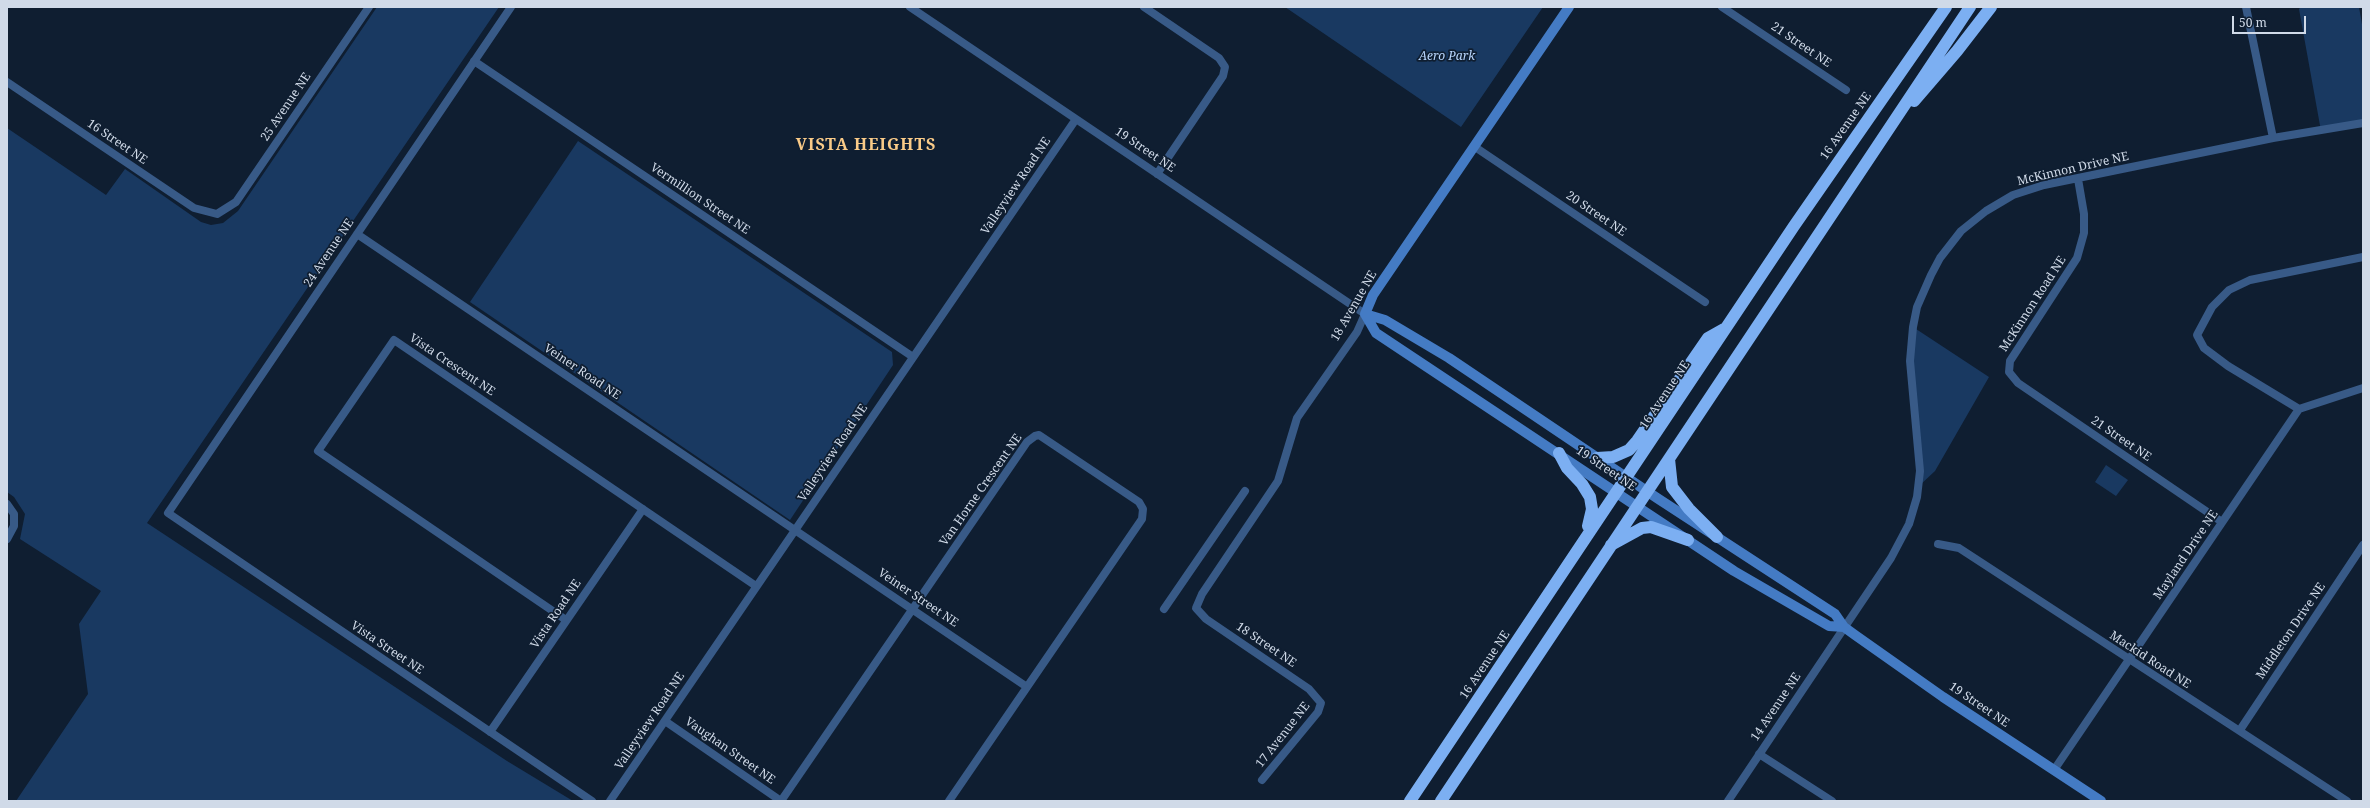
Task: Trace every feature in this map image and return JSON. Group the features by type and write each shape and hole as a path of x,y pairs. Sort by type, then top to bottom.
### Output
{"highway":[{"path":"1925,38 1939,7"},
{"name":"16 Avenue NE","path":"1410,801 1585,537 1946,7"},
{"path":"1441,801 1610,545 1669,459 1970,7"},
{"path":"1896,119 1924,91 1991,7"},
{"path":"1597,458 1613,457 1629,450 1637,441 1708,338 1727,328"},
{"path":"1559,453 1567,468 1582,484 1590,497 1592,509 1585,537"},
{"path":"1669,459 1672,488 1689,510 1717,537"},
{"path":"1610,545 1642,528 1651,527 1688,540"}],"street":[{"name":"25 Avenue NE","path":"218,214 236,202 368,7"},
{"name":"24 Avenue NE","path":"168,513 511,7"},
{"name":"19 Street NE","path":"910,7 1365,314 1385,320 1449,358 1646,492 1835,614 1844,627 2101,801"},
{"path":"1144,7 1219,58 1225,67 1223,76 1157,174"},
{"name":"18 Avenue NE","path":"1196,608 1202,594 1278,481 1297,418 1357,332 1373,295 1569,7"},
{"name":"21 Street NE","path":"1722,7 1846,90"},
{"path":"2246,7 2273,138"},
{"name":"Vermillion Street NE","path":"474,61 913,357"},
{"name":"16 Street NE","path":"7,82 194,208 218,214"},
{"name":"Valleyview Road NE","path":"610,801 1076,119"},
{"name":"McKinnon Drive NE","path":"1844,627 1900,543 1915,506 1919,486 1920,456 1911,375 1911,343 1917,307 1940,258 1961,231 1991,208 2013,195 2044,185 2273,138 2363,123"},
{"name":"20 Street NE","path":"1475,147 1705,302"},
{"name":"McKinnon Road NE","path":"2009,372 2010,361 2077,258 2084,227 2078,179"},
{"name":"Veiner Road NE","path":"357,234 786,526 795,529"},
{"path":"2363,257 2250,280 2229,290 2212,307 2197,335 2204,348 2228,366 2299,409 2363,388"},
{"name":"19 Street NE","path":"1365,314 1376,333 1559,453 1740,575 1829,626 1844,627"},
{"name":"Vista Crescent NE","path":"566,620 318,451 394,340 756,586"},
{"name":"21 Street NE","path":"2009,372 2018,383 2222,522"},
{"name":"Mayland Drive NE","path":"2054,770 2299,409"},
{"name":"Van Horne Crescent NE","path":"781,801 1031,438 1035,436 1044,437 1142,505 1142,519 949,801"},
{"path":"1164,610 1245,490"},
{"path":"7,504 14,514 14,526 7,539"},
{"name":"Vista Road NE","path":"490,732 643,509"},
{"name":"Vista Street NE","path":"168,513 592,801"},
{"name":"Veiner Street NE","path":"795,529 1027,687"},
{"name":"Mackid Road NE","path":"1938,544 1959,548 2129,661 2240,730 2347,801"},
{"name":"Middleton Drive NE","path":"2240,730 2363,545"},
{"name":"18 Street NE","path":"1196,608 1206,619 1309,689 1320,702"},
{"name":"14 Avenue NE","path":"1728,801 1844,627"},
{"name":"17 Avenue NE","path":"1262,780 1318,712 1320,702"},
{"name":"Vaughan Street NE","path":"665,721 781,801"},
{"path":"1759,754 1832,801"}],"green space":[{"path":"377,7 499,7 147,523 507,761 573,801 16,801 88,694 79,624 101,591 20,539 25,514 14,497 7,492 7,128 106,195 125,169 201,222 211,225 223,223 238,211"},
{"name":"Aero Park","path":"1285,7 1543,7 1461,127"},
{"path":"2301,7 2359,7 2363,30 2363,123 2321,131 2299,9"},
{"path":"578,141 892,352 893,365 790,520 470,302"},
{"path":"1913,327 1989,377 1935,471 1919,486 1913,397"},
{"path":"2106,465 2128,480 2116,496 2095,482"}],"district":[{"name":"VISTA HEIGHTS","path":"866,145"}]}
